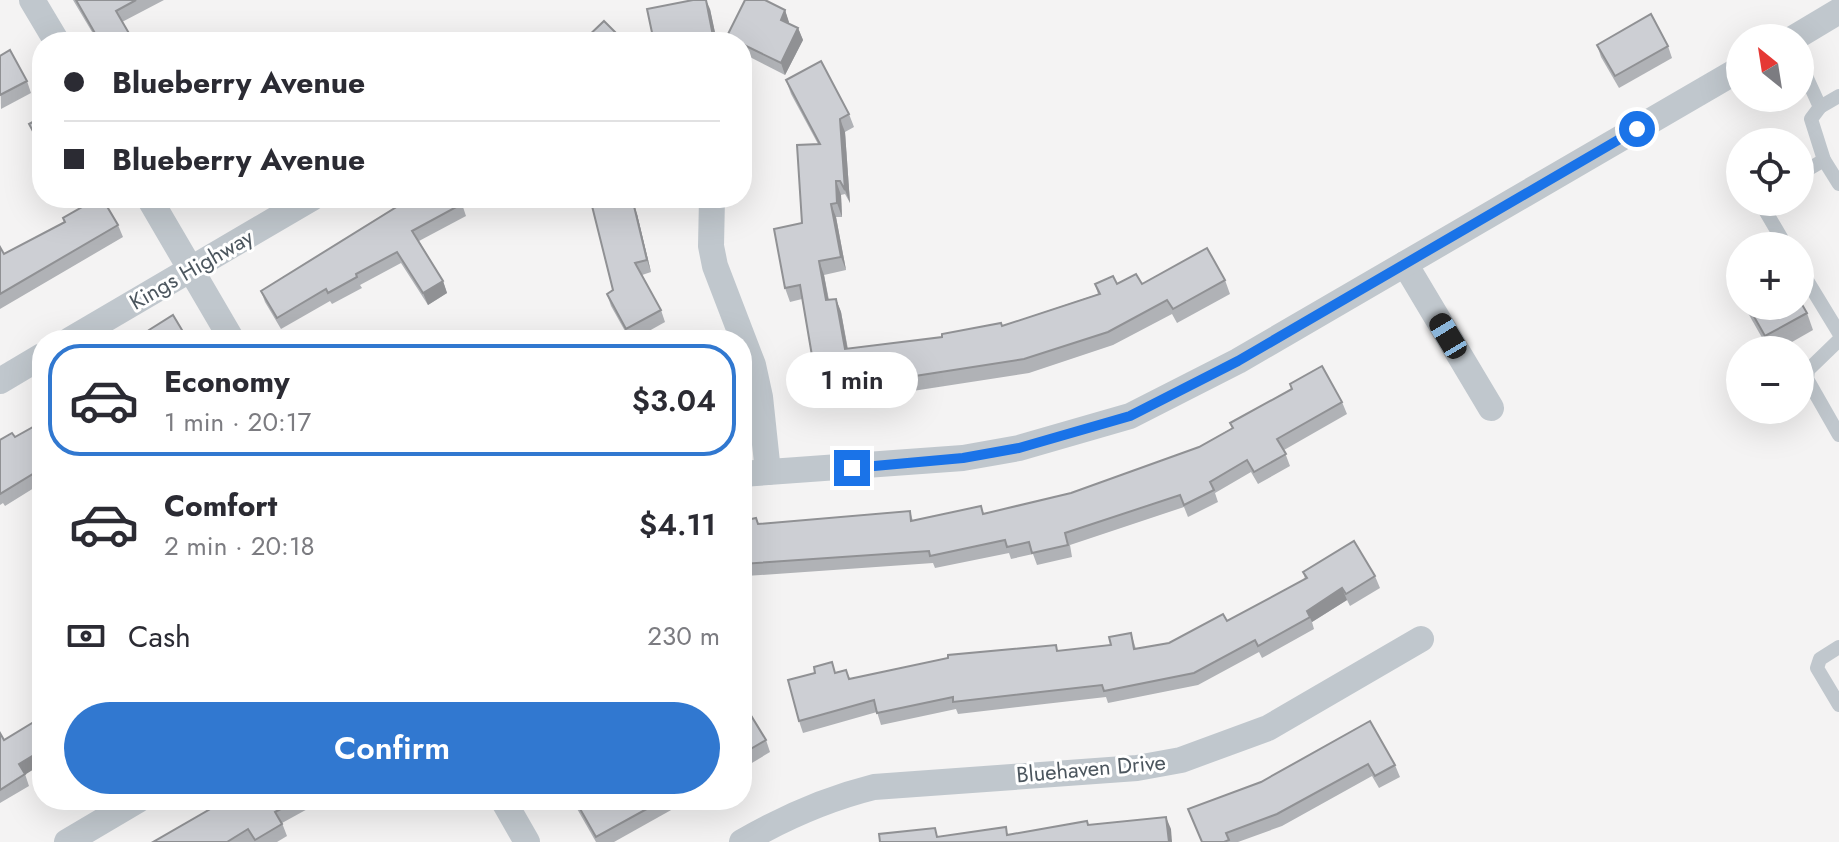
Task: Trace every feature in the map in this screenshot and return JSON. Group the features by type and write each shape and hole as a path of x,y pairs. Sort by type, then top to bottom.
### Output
{"street":[{"path":"32,0 51,32"},
{"path":"1814,26 1839,11"},
{"path":"752,362 760,397 755,473 963,458 1081,432 1176,395 1726,77"},
{"path":"155,208 226,330"},
{"name":"Kings Highway","path":"87,330 295,208"},
{"path":"712,208 711,246 715,266 740,330"},
{"path":"1405,264 1491,408"},
{"path":"0,381 32,362"},
{"name":"Bluehaven Drive","path":"742,842 782,818 834,797 874,787 1137,768 1210,751 1268,728 1421,639"},
{"path":"67,842 121,810"},
{"path":"509,810 527,842"}],"lane":[{"path":"1814,94 1820,107"},
{"path":"1839,96 1820,107 1811,119 1824,160 1839,184"},
{"path":"1814,166 1824,160"},
{"path":"1814,292 1839,333"},
{"path":"1839,340 1808,370 1807,379 1839,435"},
{"path":"1839,647 1820,659 1817,668 1839,705"}],"building":[{"path":"76,0 136,0 116,11 128,32 94,32"},
{"path":"706,0 712,32 652,32 647,9"},
{"path":"745,0 765,0 785,10 781,20 798,28 781,63 752,49 752,32 729,32"},
{"path":"1651,14 1668,46 1615,76 1597,45"},
{"path":"604,21 615,32 592,32"},
{"path":"10,50 27,81 0,95 0,56"},
{"path":"821,61 849,114 840,119 845,190 840,181 836,181 837,203 831,204 841,257 819,261 826,300 836,299 845,349 942,337 942,334 1001,323 1002,326 1100,294 1095,284 1113,276 1117,284 1136,274 1142,284 1207,248 1225,280 1173,309 1167,300 1108,332 1024,359 818,391 800,285 785,288 774,229 802,223 797,145 820,144 786,80"},
{"path":"80,208 108,208 118,225 0,294 0,247 4,254 65,222 63,218"},
{"path":"395,208 455,208 412,231 443,281 423,293 397,252 328,293 326,289 277,318 261,291"},
{"path":"592,208 634,208 647,260 635,263 661,310 626,329 607,294 613,290"},
{"path":"173,315 182,330 149,330"},
{"path":"1756,320 1794,320 1765,336"},
{"path":"1322,366 1342,402 1277,439 1286,454 1254,472 1247,460 1210,482 1214,490 1184,505 1180,495 1065,533 1068,545 1032,553 1029,542 1007,547 1005,540 930,556 929,551 752,563 752,519 756,518 758,524 910,511 911,521 981,506 983,514 1071,493 1199,447 1233,428 1230,423 1292,389 1290,384"},
{"path":"32,428 32,474 0,494 0,440 12,433 15,437"},
{"path":"1354,541 1375,576 1346,594 1342,588 1307,611 1310,617 1258,646 1255,640 1194,673 1104,691 1102,685 953,702 953,697 877,713 874,700 799,721 788,680 815,673 814,667 832,662 835,673 846,670 849,679 948,658 948,655 1056,645 1057,651 1111,645 1109,637 1131,633 1134,649 1169,643 1223,614 1227,621 1307,578 1303,572"},
{"path":"752,717 766,740 752,748"},
{"path":"1370,721 1395,765 1375,776 1368,764 1277,814 1226,833 1229,840 1202,842 1188,809 1261,782"},
{"path":"32,723 32,756 19,764 25,774 0,790 0,733 4,740"},
{"path":"209,810 279,810 275,812 282,824 255,840 248,829 227,842 153,842"},
{"path":"581,810 645,810 596,837"},
{"path":"1166,817 1169,842 880,842 879,834 935,828 937,837 1006,827 1007,835 1087,821 1088,825"}],"route":[{"path":"852,468 963,458 1019,448 1130,416 1238,361 1637,129"}]}
